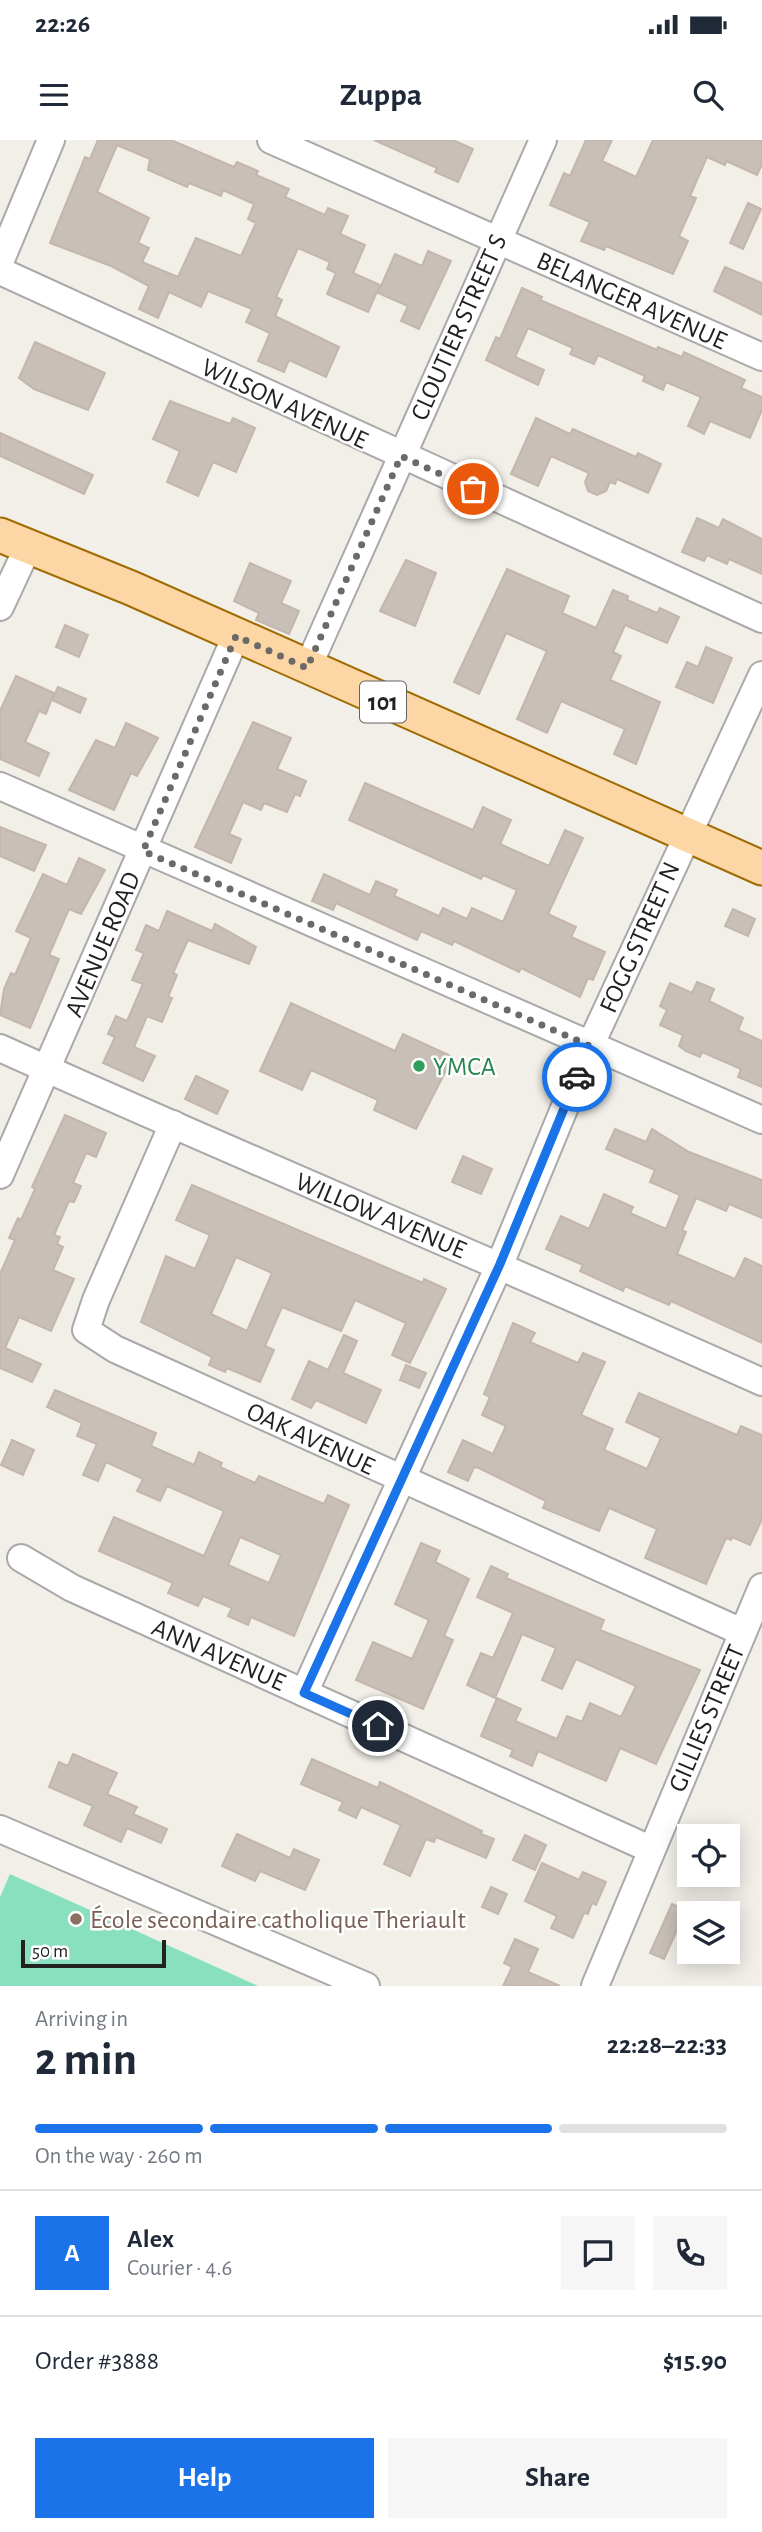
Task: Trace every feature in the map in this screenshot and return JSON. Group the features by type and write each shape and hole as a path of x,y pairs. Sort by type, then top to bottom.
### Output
{"main road":[{"name":"101","path":"8,539 236,636 762,868"}],"street":[{"path":"0,262 51,140"},
{"name":"BELANGER AVENUE","path":"271,140 762,357"},
{"name":"CLOUTIER STREET S","path":"307,668 495,241 543,140"},
{"name":"WILSON AVENUE","path":"0,271 762,619"},
{"path":"0,607 8,539"},
{"name":"AVENUE ROAD","path":"0,1175 236,636"},
{"name":"FOGG STREET N","path":"304,1693 399,1479 500,1264 590,1046 762,675"},
{"path":"0,786 143,851 762,1120"},
{"name":"WILLOW AVENUE","path":"0,1048 338,1199 500,1264 762,1382"},
{"name":"OAK AVENUE","path":"173,1124 96,1300 86,1330 115,1349 742,1632"},
{"name":"ANN AVENUE","path":"22,1558 72,1588 650,1849"},
{"name":"GILLIES STREET","path":"595,1986 650,1849 762,1587"},
{"path":"0,1829 366,1986"}],"green space":[{"name":"École secondaire catholique Theriault","path":"10,1874 258,1986 0,1986 0,1897"}],"building":[{"path":"98,140 171,140 234,167 237,162 258,171 256,175 289,189 285,197 325,215 328,208 348,216 340,234 365,245 353,273 380,285 368,312 327,294 336,273 327,269 330,262 298,248 276,297 282,300 275,316 339,347 326,377 289,360 284,372 258,361 270,333 246,322 252,309 208,291 201,307 169,292 158,318 139,309 149,286 111,266 50,243 85,157 90,159","holes":["117,145 150,159 148,170 187,187 189,183 221,196 223,190 254,204 248,219 256,223 241,256 196,238 178,277 142,262 149,248 138,243 149,218 97,192"]},
{"path":"374,140 453,140 473,149 458,182 435,172 437,168"},
{"path":"586,140 612,140 602,161 636,177 653,140 762,140 762,164 757,175 726,161 725,165 707,157 690,196 696,198 679,236 688,241 673,274 606,246 604,250 581,241 590,222 550,205 564,173 570,176"},
{"path":"748,203 761,209 743,249 730,243"},
{"path":"428,251 451,261 419,329 401,321 408,306 378,293 395,254 422,266"},
{"path":"725,267 762,283 762,315 714,291"},
{"path":"522,288 542,297 540,300 657,350 658,347 682,357 684,352 745,380 741,388 762,397 762,410 750,438 710,421 704,434 688,426 701,397 666,382 663,390 643,381 645,376 598,355 594,364 570,354 573,348 528,328 515,357 544,370 538,385 486,360 496,337 500,339"},
{"path":"35,342 105,373 88,410 34,389 19,378"},
{"path":"170,401 230,424 233,418 255,428 236,472 213,462 198,496 167,482 180,451 153,439"},
{"path":"536,418 570,434 573,429 636,457 638,453 661,464 648,493 617,479 615,484 610,482 606,491 597,495 588,491 585,482 589,473 551,456 538,486 511,474"},
{"path":"0,433 93,475 84,494 0,456"},
{"path":"697,518 719,528 723,519 762,539 762,574 729,559 727,564 707,555 704,561 682,552"},
{"path":"406,560 436,573 415,626 380,611"},
{"path":"250,563 291,581 281,603 299,611 289,634 256,620 259,613 234,601"},
{"path":"507,569 569,596 562,613 596,628 613,590 628,596 627,600 657,613 660,608 679,617 667,643 625,625 613,652 621,656 610,680 660,702 636,764 614,754 625,729 561,701 547,733 517,719 547,651 506,633 479,694 454,682"},
{"path":"65,625 88,635 79,657 56,647"},
{"path":"706,647 732,658 713,703 676,687 687,662 698,667"},
{"path":"16,676 54,693 46,714 39,711 25,742 49,753 39,776 0,759 0,711"},
{"path":"58,687 86,699 80,713 52,700"},
{"path":"253,722 291,738 277,769 306,781 300,796 295,794 287,812 264,803 261,810 243,802 229,834 241,839 231,863 195,847"},
{"path":"126,723 158,738 137,776 131,773 114,810 69,790 96,740 115,748"},
{"path":"365,783 473,830 483,807 511,820 500,844 549,866 565,830 583,838 548,914 576,927 571,937 605,952 593,980 588,978 580,997 521,968 519,972 454,941 452,945 421,931 417,940 336,903 333,910 312,901 324,874 370,895 376,881 397,890 394,896 439,916 443,908 467,919 472,908 503,922 517,890 483,875 481,879 349,820"},
{"path":"0,827 46,845 34,871 0,856"},
{"path":"79,858 105,870 81,914 69,909 49,955 59,959 30,1028 0,1015 4,989 11,973 15,975 31,938 16,931 43,874 67,885"},
{"path":"733,909 755,919 748,936 725,926"},
{"path":"167,911 212,931 215,924 256,947 249,964 188,940 173,973 177,975 168,997 172,998 162,1022 147,1016 134,1047 155,1056 143,1081 103,1063 115,1037 108,1034 116,1016 127,1021 143,984 132,980 144,953 136,950 146,925 159,931"},
{"path":"697,982 714,989 709,1001 743,1018 738,1030 762,1041 762,1087 738,1077 741,1069 702,1052 700,1057 686,1051 679,1046 683,1035 660,1025 667,1010 660,1006 670,983 692,993"},
{"name":"YMCA","path":"291,1003 395,1051 403,1034 453,1057 416,1129 374,1110 378,1100 311,1070 302,1090 260,1071"},
{"path":"196,1076 228,1091 217,1114 185,1099"},
{"path":"65,1115 106,1133 96,1157 86,1153 73,1183 81,1186 74,1202 69,1201 54,1235 60,1237 57,1244 63,1247 53,1270 74,1279 51,1331 19,1317 5,1348 41,1364 32,1382 0,1368 0,1274 15,1240 9,1238 18,1218 21,1220 35,1189 32,1187"},
{"path":"615,1129 646,1142 652,1129 689,1152 762,1180 762,1218 729,1204 726,1211 696,1198 682,1230 686,1232 677,1254 735,1279 745,1258 762,1266 762,1343 671,1301 669,1305 625,1286 623,1291 580,1271 583,1265 546,1249 561,1216 589,1229 604,1194 633,1207 630,1213 666,1229 680,1195 650,1182 655,1170 606,1149"},
{"path":"463,1156 492,1169 481,1194 452,1182"},
{"path":"192,1185 423,1283 424,1279 446,1289 410,1363 392,1355 406,1323 355,1300 341,1331 282,1307 265,1346 274,1350 260,1382 227,1368 225,1372 209,1365 212,1357 141,1322 166,1256 195,1269 210,1235 176,1220","holes":["236,1257 272,1273 247,1331 211,1314"]},
{"path":"513,1323 535,1333 530,1342 578,1363 583,1353 605,1362 581,1415 613,1429 604,1450 647,1469 661,1438 626,1422 639,1393 737,1435 741,1426 762,1435 762,1519 750,1545 732,1537 731,1540 726,1538 706,1584 645,1558 657,1529 609,1508 599,1531 543,1508 546,1501 479,1468 474,1467 468,1481 448,1472 463,1440 493,1454 506,1426 482,1415 490,1397 484,1394"},
{"path":"344,1335 357,1341 343,1373 381,1390 366,1423 316,1400 311,1408 292,1399 309,1361 328,1370"},
{"path":"406,1365 426,1373 419,1388 400,1380"},
{"path":"55,1390 156,1433 151,1446 194,1465 199,1452 222,1463 220,1467 255,1483 259,1476 324,1504 328,1495 349,1505 294,1636 251,1617 248,1625 228,1616 232,1608 203,1596 198,1606 168,1593 173,1583 99,1551 114,1517 204,1556 224,1511 167,1486 160,1501 137,1491 143,1479 106,1462 98,1481 83,1475 97,1444 77,1436 82,1423 47,1407","holes":["240,1537 281,1555 269,1583 228,1565"]},
{"path":"12,1440 34,1450 23,1475 1,1465"},
{"path":"421,1543 440,1551 435,1562 469,1579 444,1636 453,1640 423,1709 356,1680 373,1642 412,1659 429,1620 395,1604"},
{"path":"491,1566 508,1574 506,1578 604,1620 600,1630 700,1670 656,1764 620,1748 606,1781 538,1751 532,1766 510,1756 513,1750 481,1736 497,1698 521,1709 515,1721 557,1739 567,1716 582,1722 590,1703 621,1717 636,1686 576,1659 562,1689 542,1680 556,1648 522,1634 495,1698 467,1685 481,1653 493,1658 513,1613 477,1597"},
{"path":"73,1754 117,1773 107,1794 137,1807 133,1814 167,1829 161,1843 127,1828 121,1842 84,1825 93,1806 49,1787 59,1762 68,1766"},
{"path":"312,1759 378,1788 380,1782 482,1831 481,1834 494,1839 486,1858 436,1837 434,1842 426,1839 410,1876 384,1864 401,1825 361,1807 356,1818 339,1810 343,1802 301,1784"},
{"path":"237,1834 290,1858 294,1849 319,1860 305,1890 260,1871 255,1881 222,1866"},
{"path":"525,1835 546,1845 535,1870 513,1860"},
{"path":"542,1863 579,1880 583,1872 606,1882 596,1905 592,1903 588,1914 584,1913 573,1938 551,1928 557,1916 525,1901"},
{"path":"491,1887 507,1894 498,1914 482,1907"},
{"path":"672,1904 677,1906 677,1930 664,1959 650,1953"},
{"path":"515,1939 538,1949 528,1972 560,1986 503,1986 512,1967 504,1963"}],"way so far":[{"path":"473,489 401,456 307,668 236,636 143,851 590,1046 577,1077"}],"place":[{"name":"YMCA","path":"419,1066"},
{"name":"École secondaire catholique Theriault","path":"76,1919"}],"route":[{"path":"378,1726 304,1693 399,1479 500,1264 577,1077"}]}
